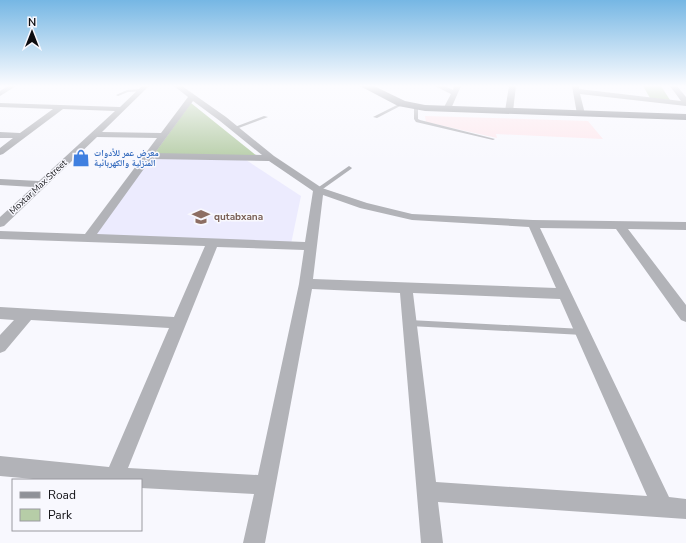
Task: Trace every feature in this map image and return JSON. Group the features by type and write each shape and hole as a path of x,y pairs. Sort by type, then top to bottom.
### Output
{"street":[{"path":"0,152 54,111"},
{"name":"Moxtar Max Street","path":"0,223 119,111"},
{"path":"88,238 181,111"},
{"path":"211,111 271,158 318,190 364,206 412,217 533,224 686,226"},
{"path":"517,111 686,117"},
{"path":"95,134 162,136"},
{"path":"0,135 22,136"},
{"path":"149,156 271,158"},
{"path":"0,182 42,184"},
{"path":"254,543 306,284 318,190"},
{"path":"533,224 663,508"},
{"path":"619,225 686,316"},
{"path":"0,235 311,246"},
{"path":"114,477 212,243"},
{"path":"306,284 566,294"},
{"path":"406,287 432,543"},
{"path":"0,313 178,323"},
{"path":"0,346 27,315"},
{"path":"0,466 114,477 266,485"},
{"path":"426,491 686,509"}],"lane":[{"path":"375,117 387,111"},
{"path":"416,111 416,119 418,121 493,139"},
{"path":"234,128 266,117"},
{"path":"318,190 349,168"},
{"path":"409,323 583,332"}],"shaded area":[{"path":"425,116 588,121 603,139 496,134 497,138 426,122"},
{"name":"qutabxana","path":"150,158 246,160 301,196 291,244 88,237"}],"green space":[{"path":"185,111 201,111 257,156 154,154"}],"place":[{"name":"معرض عمر للأدوات المنزلية والكهربائية","path":"81,158"},
{"name":"qutabxana","path":"201,217"}]}
